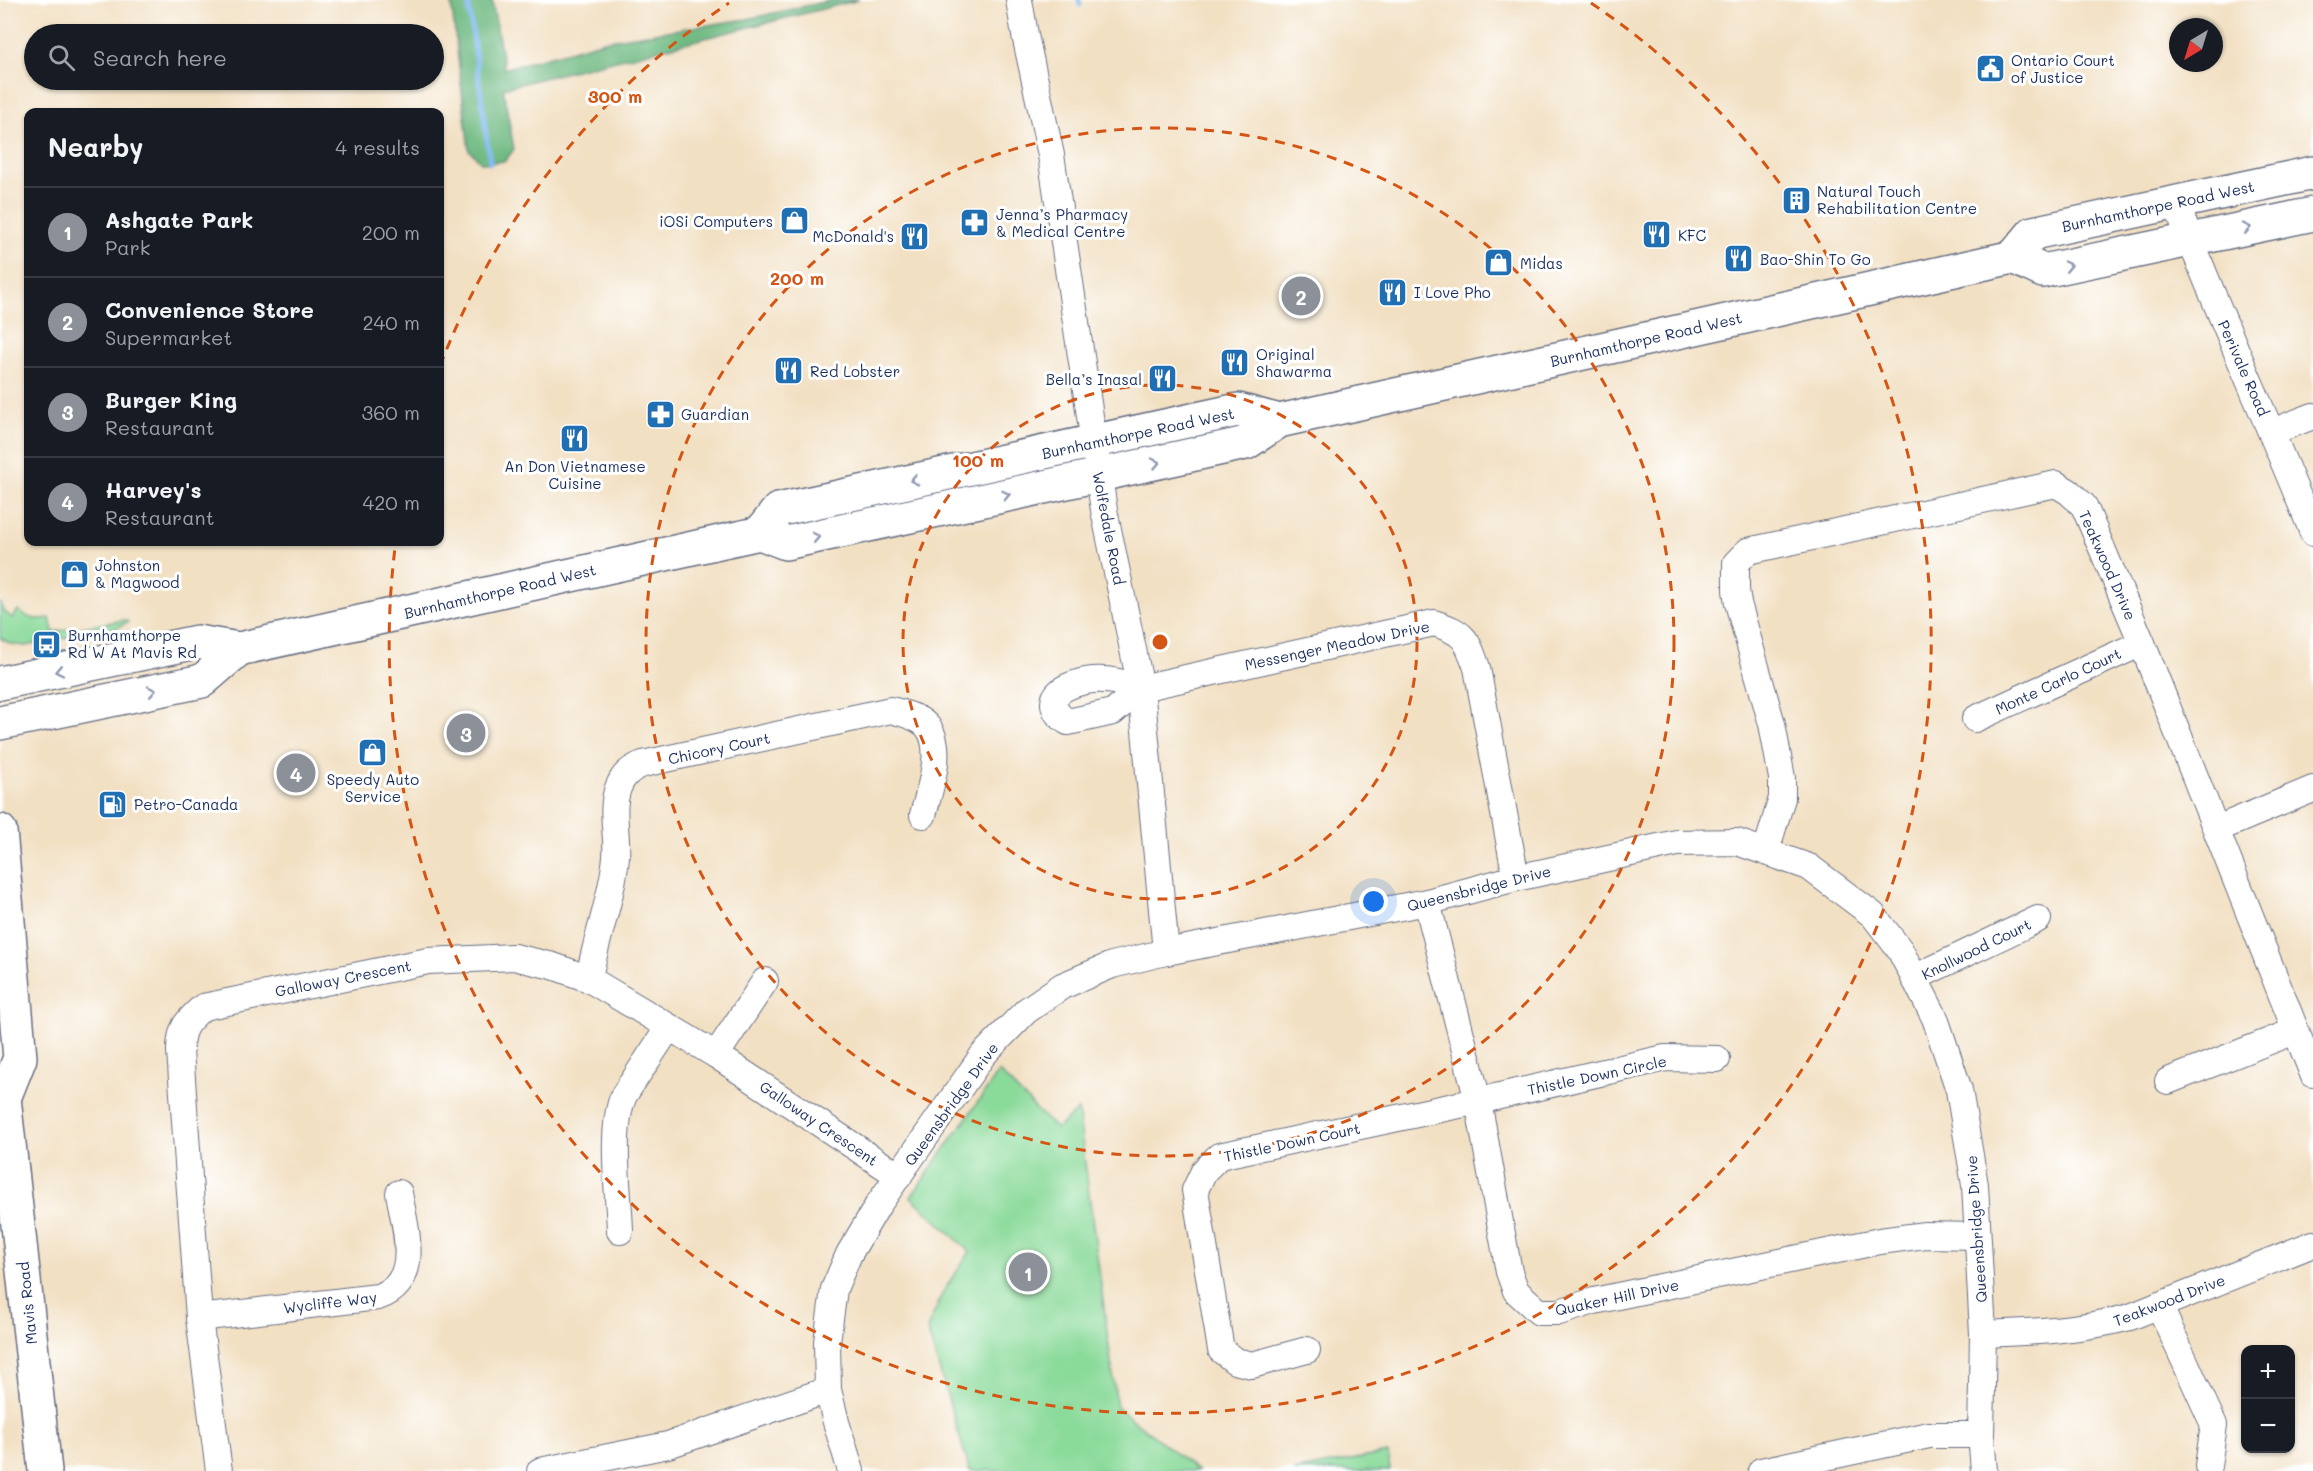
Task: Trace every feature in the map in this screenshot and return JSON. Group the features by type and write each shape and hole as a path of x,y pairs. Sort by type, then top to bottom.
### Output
{"main road":[{"name":"Burnhamthorpe Road West","path":"0,683 197,642 239,649 760,533 786,543 1246,443 1279,422 2013,257 2033,233 2313,173"},
{"path":"2013,257 2043,272 2313,214"},
{"name":"Burnhamthorpe Road West","path":"760,533 778,510 1094,441 1239,410 1279,422"},
{"name":"Burnhamthorpe Road West","path":"0,723 202,681 239,649"},
{"name":"Mavis Road","path":"0,831 20,1058 2,1095 45,1471"}],"street":[{"name":"Wolfedale Road","path":"1019,0 1051,155 1104,510 1141,688 1166,952"},
{"name":"Perivale Road","path":"2176,203 2313,533"},
{"path":"2272,432 2313,416"},
{"name":"Teakwood Drive","path":"1766,851 1782,798 1782,778 1772,724 1736,590 1736,563 1748,550 2056,484 2069,492 2084,507 2142,643 2313,1074"},
{"name":"Messenger Meadow Drive","path":"1141,688 1434,623 1455,630 1465,638 1477,668 1516,878"},
{"name":"Monte Carlo Court","path":"1975,719 2142,643"},
{"name":"Chicory Court","path":"589,979 611,894 616,855 614,804 618,787 629,770 643,764 891,710 910,716 926,725 935,742 934,771 923,815"},
{"path":"2217,829 2313,789"},
{"name":"Queensbridge Drive","path":"851,1471 828,1390 827,1342 834,1289 849,1254 899,1176 983,1055 1026,1011 1062,986 1088,975 1112,965 1166,952 1427,902 1516,878 1677,843 1737,842 1809,867 1873,915 1900,950 1935,1018 1959,1090 1975,1185 1983,1335 1984,1471"},
{"name":"Quaker Hill Drive","path":"1427,902 1478,1101 1509,1272 1516,1291 1539,1312 1559,1312 1594,1301 1880,1241 1925,1235 1977,1236"},
{"name":"Knollwood Court","path":"1914,978 2038,919"},
{"name":"Galloway Crescent","path":"219,1471 199,1318 181,1078 180,1035 189,1019 203,1006 428,961 514,957 553,966 589,979 716,1054 899,1176"},
{"path":"716,1054 765,981"},
{"path":"621,1231 616,1130 619,1106 669,1027"},
{"path":"2168,1081 2295,1031"},
{"name":"Thistle Down Circle","path":"1478,1101 1665,1058 1717,1059"},
{"name":"Thistle Down Court","path":"1307,1350 1252,1365 1235,1361 1221,1350 1195,1190 1204,1171 1219,1156 1478,1101"},
{"name":"Wycliffe Way","path":"199,1318 378,1297 387,1294 404,1278 409,1259 399,1193"},
{"name":"Teakwood Drive","path":"1983,1335 2056,1330 2108,1323 2130,1317 2313,1244"},
{"path":"2159,1305 2214,1425 2208,1466"},
{"path":"540,1471 668,1445 828,1390"},
{"path":"1761,1471 1929,1436 1982,1435"}],"green space":[{"path":"451,0 492,0 504,69 608,40 747,19 833,0 859,0 503,88 514,149 505,161 482,163 469,150"},
{"path":"0,602 5,612 12,618 18,610 33,618 50,618 53,632 125,620 128,622 119,627 25,646 11,644 0,638"},
{"path":"999,1072 1056,1129 1078,1110 1117,1407 1198,1471 970,1471 927,1329 943,1292 970,1252 911,1197"},
{"path":"1388,1453 1390,1471 1294,1471"}],"waterway":[{"path":"468,0 490,163"},
{"path":"1079,0 1080,5"}],"place":[{"name":"Ontario Court of Justice","path":"1990,69"},
{"name":"Natural Touch Rehabilitation Centre","path":"1796,200"},
{"name":"iOSi Computers","path":"794,221"},
{"name":"Jenna’s Pharmacy & Medical Centre","path":"975,223"},
{"name":"KFC","path":"1657,235"},
{"name":"McDonald's","path":"915,236"},
{"name":"Bao-Shin To Go","path":"1739,259"},
{"name":"Midas","path":"1499,263"},
{"name":"I Love Pho","path":"1393,292"},
{"name":"Convenience Store","path":"1301,296"},
{"name":"Original Shawarma","path":"1235,363"},
{"name":"Red Lobster","path":"789,371"},
{"name":"Bella’s Inasal","path":"1163,379"},
{"name":"Guardian","path":"660,414"},
{"name":"An Don Vietnamese Cuisine","path":"575,439"},
{"name":"Johnston & Magwood","path":"74,574"},
{"name":"Burnhamthorpe Rd W At Mavis Rd","path":"47,644"},
{"name":"Burger King","path":"466,733"},
{"name":"Speedy Auto Service","path":"373,752"},
{"name":"Harvey's","path":"296,773"},
{"name":"Petro-Canada","path":"113,804"},
{"name":"Ashgate Park","path":"1028,1272"}]}
